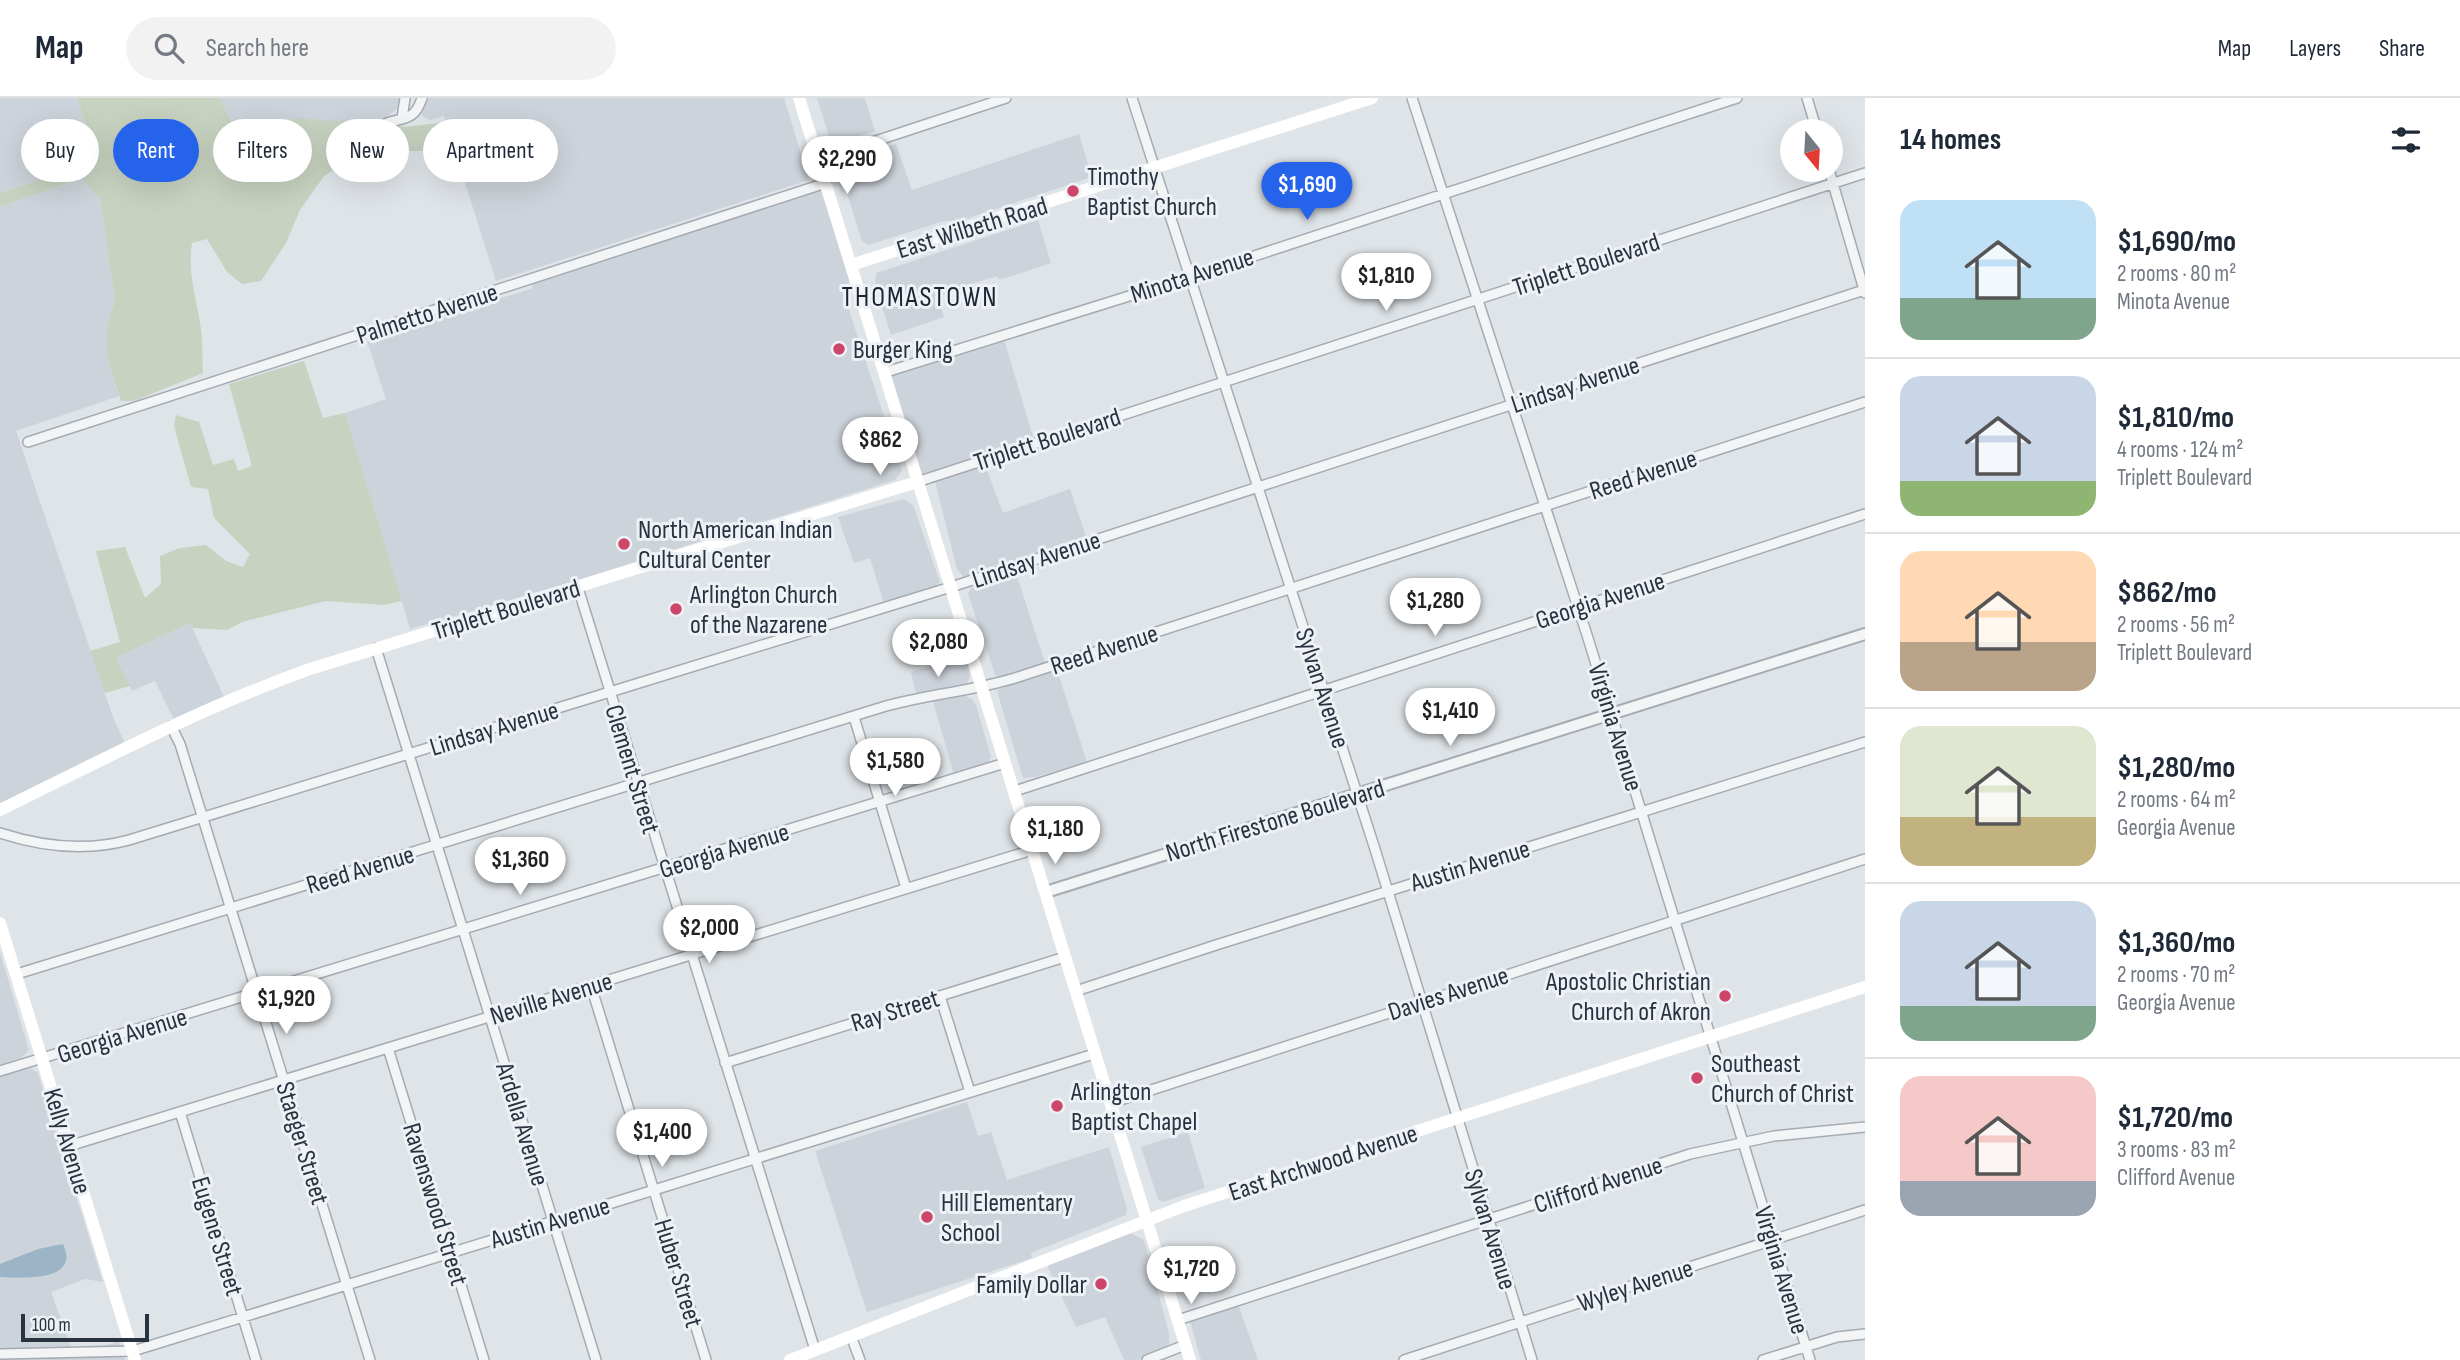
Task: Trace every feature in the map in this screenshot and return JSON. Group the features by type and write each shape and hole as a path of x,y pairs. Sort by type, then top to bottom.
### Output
{"main road":[{"path":"799,98 1190,1360"},
{"name":"East Wilbeth Road","path":"852,265 1372,98"},
{"name":"Triplett Boulevard","path":"0,810 171,726 267,684 917,482"},
{"name":"Kelly Avenue","path":"0,923 134,1355"},
{"name":"East Archwood Avenue","path":"790,1360 1146,1220 1865,987"}],"street":[{"path":"402,118 405,98"},
{"path":"398,119 413,116 422,98"},
{"path":"818,159 1006,98"},
{"name":"Sylvan Avenue","path":"1132,98 1325,690 1532,1360"},
{"name":"Virginia Avenue","path":"1412,98 1612,714 1810,1360"},
{"name":"Minota Avenue","path":"886,372 1190,277 1737,98"},
{"path":"1807,98 1813,119"},
{"name":"Triplett Boulevard","path":"917,482 1865,173"},
{"name":"Palmetto Avenue","path":"28,442 826,183"},
{"path":"1832,183 1865,292"},
{"name":"Lindsay Avenue","path":"0,833 47,845 89,848 109,846 951,587 1511,404 1865,292"},
{"name":"Reed Avenue","path":"17,974 918,697 981,688 1865,402"},
{"name":"Georgia Avenue","path":"1014,791 1865,514"},
{"name":"Clement Street","path":"578,588 815,1350"},
{"name":"North Firestone Boulevard","path":"1046,892 1865,635"},
{"name":"Ardella Avenue","path":"376,648 596,1360"},
{"path":"854,717 906,888"},
{"name":"Staeger Street","path":"171,726 180,744 370,1360"},
{"name":"Austin Avenue","path":"1076,991 1865,742"},
{"name":"Georgia Avenue","path":"0,1071 1005,763"},
{"name":"Neville Avenue","path":"69,1146 1032,850"},
{"name":"Davies Avenue","path":"1111,1103 1865,859"},
{"name":"Ray Street","path":"724,1063 1065,957"},
{"name":"Huber Street","path":"591,986 706,1360"},
{"path":"940,996 970,1092"},
{"name":"Ravenswood Street","path":"387,1048 484,1360"},
{"name":"Austin Avenue","path":"0,1353 134,1355 451,1252 1094,1054"},
{"name":"Eugene Street","path":"180,1112 256,1360"},
{"name":"Clifford Avenue","path":"1178,1320 1690,1154 1742,1141 1865,1127"},
{"name":"Wyley Avenue","path":"1404,1360 1865,1210"},
{"path":"1763,1360 1837,1337 1865,1334"},
{"path":"851,1336 860,1360"},
{"path":"1147,1360 1185,1345"}],"shaded area":[{"path":"0,98 77,98 84,119 21,119 21,182 33,182 0,193"},
{"path":"220,98 399,98 397,109 383,119 326,119 326,123 312,124 312,119 230,119"},
{"path":"425,98 784,98 809,180 496,281 465,182 558,182 558,119 445,119 444,116 428,119 422,116"},
{"path":"817,98 865,98 875,131 837,144 831,142"},
{"path":"1079,134 1092,177 960,221 944,221 868,245 862,241 838,166 842,161 896,144 912,190"},
{"path":"70,182 85,182 100,199 115,300 107,326 107,357 119,396 16,431 113,717 127,748 0,810 0,207"},
{"path":"826,183 856,281 841,286 902,471 895,480 568,583 410,629 345,413 386,399 367,341 533,288 530,280"},
{"path":"1038,220 1051,263 1009,277 999,279 997,276 945,292 946,294 938,297 944,317 891,335 875,285 876,273"},
{"path":"1003,336 1035,443 917,482 886,372"},
{"path":"985,465 1003,513 1070,489 1087,539 964,577 957,569 935,482"},
{"path":"903,499 913,505 940,582 934,588 884,604 870,558 854,563 838,517"},
{"path":"1016,573 1046,666 997,680 968,594 971,588"},
{"path":"190,623 226,701 176,724 155,681 132,691 116,658"},
{"path":"966,656 970,676 967,684 916,693 911,672"},
{"path":"1057,670 1087,762 1023,778 997,691"},
{"path":"966,696 976,705 991,757 988,763 954,775 932,698"},
{"path":"0,952 29,1050 21,1058 0,1065"},
{"path":"31,1068 38,1073 103,1282 85,1279 51,1292 71,1347 107,1345 119,1341 125,1360 0,1360 0,1076"},
{"name":"Hill Elementary School","path":"967,1102 978,1136 991,1132 1007,1180 1109,1147 1127,1209 1126,1215 1031,1253 1032,1258 867,1312 815,1151"},
{"path":"1188,1132 1205,1188 1163,1202 1158,1199 1141,1147"},
{"path":"1130,1233 1144,1240 1169,1333 1169,1345 1138,1360 1124,1360 1105,1317 1076,1327 1047,1265"},
{"path":"1238,1305 1258,1360 1201,1360 1190,1321"}],"green space":[{"path":"77,98 220,98 230,119 213,119 213,182 312,182 312,119 326,120 326,175 300,210 286,243 261,281 242,284 227,272 207,239 192,243 192,276 201,329 203,373 134,401 121,401 107,357 107,326 115,300 100,199 85,182 99,182 99,119 84,119"},
{"path":"423,125 423,151 409,151 409,127"},
{"path":"33,182 70,182 0,207 0,193"},
{"path":"304,361 323,418 345,413 402,601 384,605 326,601 242,622 227,630 193,628 190,623 116,658 130,686 105,693 90,651 120,642 96,551 125,547 145,598 161,584 160,556 180,548 206,545 226,561 243,567 250,554 214,518 208,489 191,487 174,426 176,415 199,422 213,465 234,459 238,471 252,466 229,384"}],"water":[{"path":"63,1244 66,1256 64,1265 57,1271 35,1277 0,1277 0,1264 38,1249"}],"place":[{"name":"Timothy Baptist Church","path":"1073,191"},
{"name":"Burger King","path":"839,349"},
{"name":"North American Indian Cultural Center","path":"624,544"},
{"name":"Arlington Church of the Nazarene","path":"676,609"},
{"name":"Apostolic Christian Church of Akron","path":"1725,996"},
{"name":"Southeast Church of Christ","path":"1697,1078"},
{"name":"Arlington Baptist Chapel","path":"1057,1106"},
{"name":"Hill Elementary School","path":"927,1217"},
{"name":"Family Dollar","path":"1101,1284"}],"district":[{"name":"THOMASTOWN","path":"920,296"}]}
